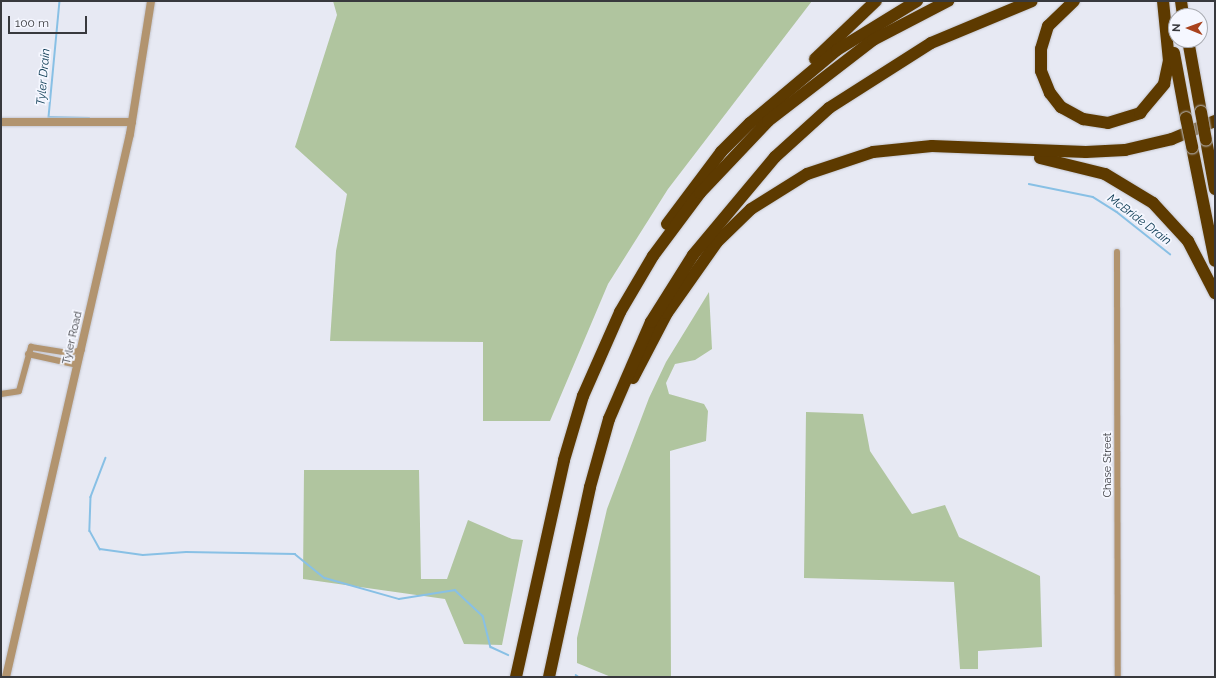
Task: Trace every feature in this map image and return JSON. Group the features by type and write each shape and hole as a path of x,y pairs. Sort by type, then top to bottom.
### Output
{"highway":[{"path":"516,677 564,460 583,396 642,263 679,206 721,152 876,1"},
{"path":"750,123 837,50 917,1"},
{"path":"620,312 675,225 723,166 768,121 873,40 948,1"},
{"path":"549,677 598,455 625,378 667,295 711,230 775,157 822,114 873,77 954,32 1032,1"},
{"path":"1074,1 1048,26 1040,49 1041,71 1050,93 1061,107 1083,119 1108,123 1140,112 1164,84 1169,61 1163,1"},
{"path":"1163,1 1215,261"},
{"path":"1189,48 1215,189"},
{"path":"598,455 667,313 702,261 735,224 770,194 807,174 850,158 914,148 1086,152 1125,150 1172,139 1215,121"},
{"path":"914,148 1054,159 1105,174 1138,191 1166,215 1198,256 1215,293"}],"street":[{"name":"Tyler Road","path":"6,677 82,350 132,122 151,1"},
{"path":"1,122 132,122"},
{"name":"Chase Street","path":"1117,252 1118,677"},
{"path":"1,394 19,391 29,352 37,346 67,353 82,350"},
{"path":"29,352 78,365"}],"green space":[{"path":"333,1 812,1 668,189 608,284 550,421 483,421 483,342 330,341 336,251 347,194 295,147 337,15"},
{"path":"709,292 712,349 695,360 675,364 666,383 669,394 704,404 708,411 706,441 670,451 671,677 611,677 577,663 577,638 607,509 649,398 666,362"},
{"path":"806,412 863,414 870,451 912,514 945,505 959,537 1040,576 1042,647 978,651 978,669 960,669 954,582 804,578"},
{"path":"304,470 419,470 421,579 447,579 468,520 512,539 523,540 502,645 464,644 445,599 303,579"}],"waterway":[{"name":"Tyler Drain","path":"60,1 49,117 89,118"},
{"name":"McBride Drain","path":"1029,184 1093,197 1117,212 1170,254"},
{"path":"106,458 91,497 90,531 100,549 143,555 186,552 295,554 325,578 399,599 455,590 483,616 491,647 508,655"}]}
